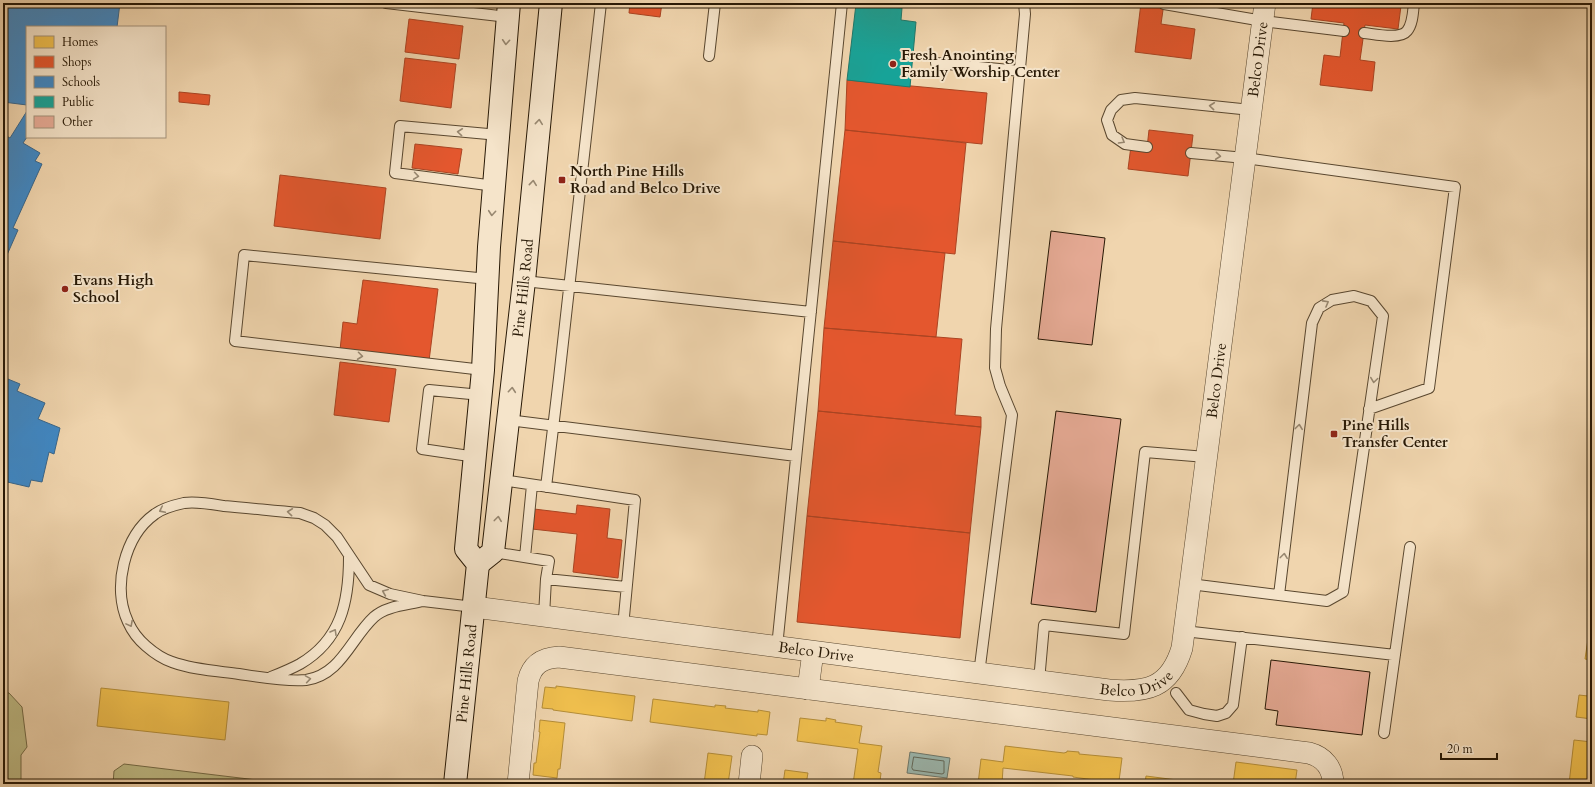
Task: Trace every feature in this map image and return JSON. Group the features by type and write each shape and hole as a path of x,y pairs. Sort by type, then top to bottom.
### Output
{"main road":[{"name":"Pine Hills Road","path":"455,784 474,607 502,480 524,281 551,3"},
{"path":"486,558 466,549 476,457 483,370 488,279 509,10"}],"street":[{"name":"Belco Drive","path":"474,607 1124,692 1139,691 1153,687 1163,681 1178,662 1182,648 1264,12"},
{"path":"808,689 813,652"},
{"path":"518,784 530,673 541,660 559,657 1309,753 1316,755 1325,761 1333,777 1333,784"},
{"path":"749,784 752,756"}],"lane":[{"path":"386,3 509,10"},
{"path":"546,487 601,3"},
{"path":"709,56 715,3"},
{"path":"777,647 842,3"},
{"path":"979,674 1012,415 1000,386 995,368 996,329 1025,14 1024,3"},
{"path":"1364,33 1400,36 1407,32 1411,24 1414,3"},
{"path":"1164,4 1264,12 1320,24 1344,31"},
{"path":"936,63 1020,71"},
{"path":"1147,146 1125,144 1112,135 1107,120 1111,110 1122,100 1135,98 1251,110"},
{"path":"495,186 395,173 400,126 499,135"},
{"path":"1191,153 1245,158 1455,187 1429,388 1369,410"},
{"path":"483,370 235,341 244,255 488,279"},
{"path":"524,281 811,312"},
{"path":"1190,584 1327,601 1343,592 1383,316 1371,301 1354,296 1332,300 1319,308 1312,323 1279,595"},
{"path":"476,457 422,449 429,390 480,395"},
{"path":"508,420 796,456"},
{"path":"1039,681 1044,625 1124,634 1145,452 1206,457"},
{"path":"502,480 634,500 622,627"},
{"path":"525,557 532,484"},
{"path":"423,600 384,610 374,616 336,665 322,676 306,680 270,678 189,667 171,662 158,655 147,647 128,623 122,606 121,573 125,557 133,541 144,525 155,514 169,507 185,503 208,504 300,513 314,518 325,525 336,537 369,585 390,594 474,607"},
{"path":"1384,734 1410,547"},
{"path":"270,678 299,664 319,651 329,640 336,629 345,600 349,580 349,555"},
{"path":"486,558 525,557 548,561 544,616"},
{"path":"546,579 626,587"},
{"path":"1184,631 1395,656"},
{"path":"1176,693 1189,710 1217,716 1226,714 1233,705 1242,637"}],"shaded area":[{"path":"3,692 9,693 22,707 27,747 21,755 21,784 3,784"},
{"path":"124,764 290,784 113,784 114,771"}],"water":[{"path":"910,752 950,758 947,778 907,773"}],"building: Homes":[{"path":"1592,612 1592,660 1585,659"},
{"path":"1592,672 1592,719 1576,717 1579,695 1588,696"},
{"path":"556,686 635,696 632,721 542,708 545,687 556,688"},
{"path":"101,688 229,702 225,740 97,726"},
{"path":"653,699 715,707 715,705 726,706 725,708 758,712 758,710 770,712 767,735 757,734 757,736 650,722"},
{"path":"800,718 826,721 826,718 836,720 835,722 862,726 859,743 882,746 878,772 881,773 880,781 877,781 877,784 853,784 858,749 797,741"},
{"path":"540,720 565,723 560,769 558,769 557,778 533,775 540,732"},
{"path":"1574,740 1592,742 1592,784 1569,784"},
{"path":"1005,746 1064,753 1067,751 1079,752 1079,754 1122,758 1119,781 1109,780 1109,782 1073,776 1003,768 1002,784 978,784 981,759 1003,762"},
{"path":"708,753 732,756 728,784 704,784"},
{"path":"1236,762 1297,770 1295,784 1233,784"},
{"path":"785,770 808,773 806,784 783,784"},
{"path":"1146,776 1208,784 1145,784"}],"building: Shops":[{"path":"630,3 662,3 660,17 629,13"},
{"path":"1141,3 1164,3 1161,24 1195,29 1191,59 1135,52"},
{"path":"1313,3 1374,3 1401,6 1398,29 1365,25 1360,60 1375,62 1372,91 1320,85 1324,55 1340,57 1344,23 1311,19"},
{"path":"409,19 463,26 459,59 405,52"},
{"path":"405,58 456,64 451,108 400,101"},
{"path":"847,80 987,93 982,144 845,130"},
{"path":"179,92 210,95 209,105 179,102"},
{"path":"845,130 966,143 955,254 833,241"},
{"path":"1149,130 1193,135 1188,176 1128,169 1131,146 1147,148"},
{"path":"415,144 462,149 458,174 412,168"},
{"path":"280,175 386,188 380,239 274,226"},
{"path":"833,241 945,253 936,337 824,328"},
{"path":"363,280 438,289 429,361 340,350 343,322 357,324"},
{"path":"824,328 962,339 955,415 981,417 981,427 818,411"},
{"path":"340,362 396,369 389,422 334,415"},
{"path":"818,411 981,427 970,533 807,516"},
{"path":"577,505 610,509 607,538 622,540 618,578 573,572 577,534 532,529 534,509 576,514"},
{"path":"807,516 970,533 960,638 797,622"}],"building: Schools":[{"path":"3,3 120,3 117,26 26,26 26,105 3,102"},
{"path":"26,113 26,138 23,143 40,153 35,161 42,164 13,228 18,230 3,264 3,134 10,138"},
{"path":"3,377 20,384 17,391 45,403 38,419 60,428 54,454 49,452 42,482 31,480 29,487 3,481"}],"building: Public":[{"path":"856,4 902,8 901,20 916,22 910,87 847,80"}],"building: Other":[{"path":"1051,231 1105,238 1092,345 1038,339"},
{"path":"1056,411 1121,419 1096,612 1031,604"},
{"path":"1271,660 1370,672 1362,735 1276,725 1278,711 1265,709"}],"place":[{"name":"Fresh Anointing Family Worship Center","path":"893,64"},
{"name":"North Pine Hills Road and Belco Drive","path":"562,180"},
{"name":"Evans High School","path":"65,289"},
{"name":"Pine Hills Transfer Center","path":"1334,434"}]}
